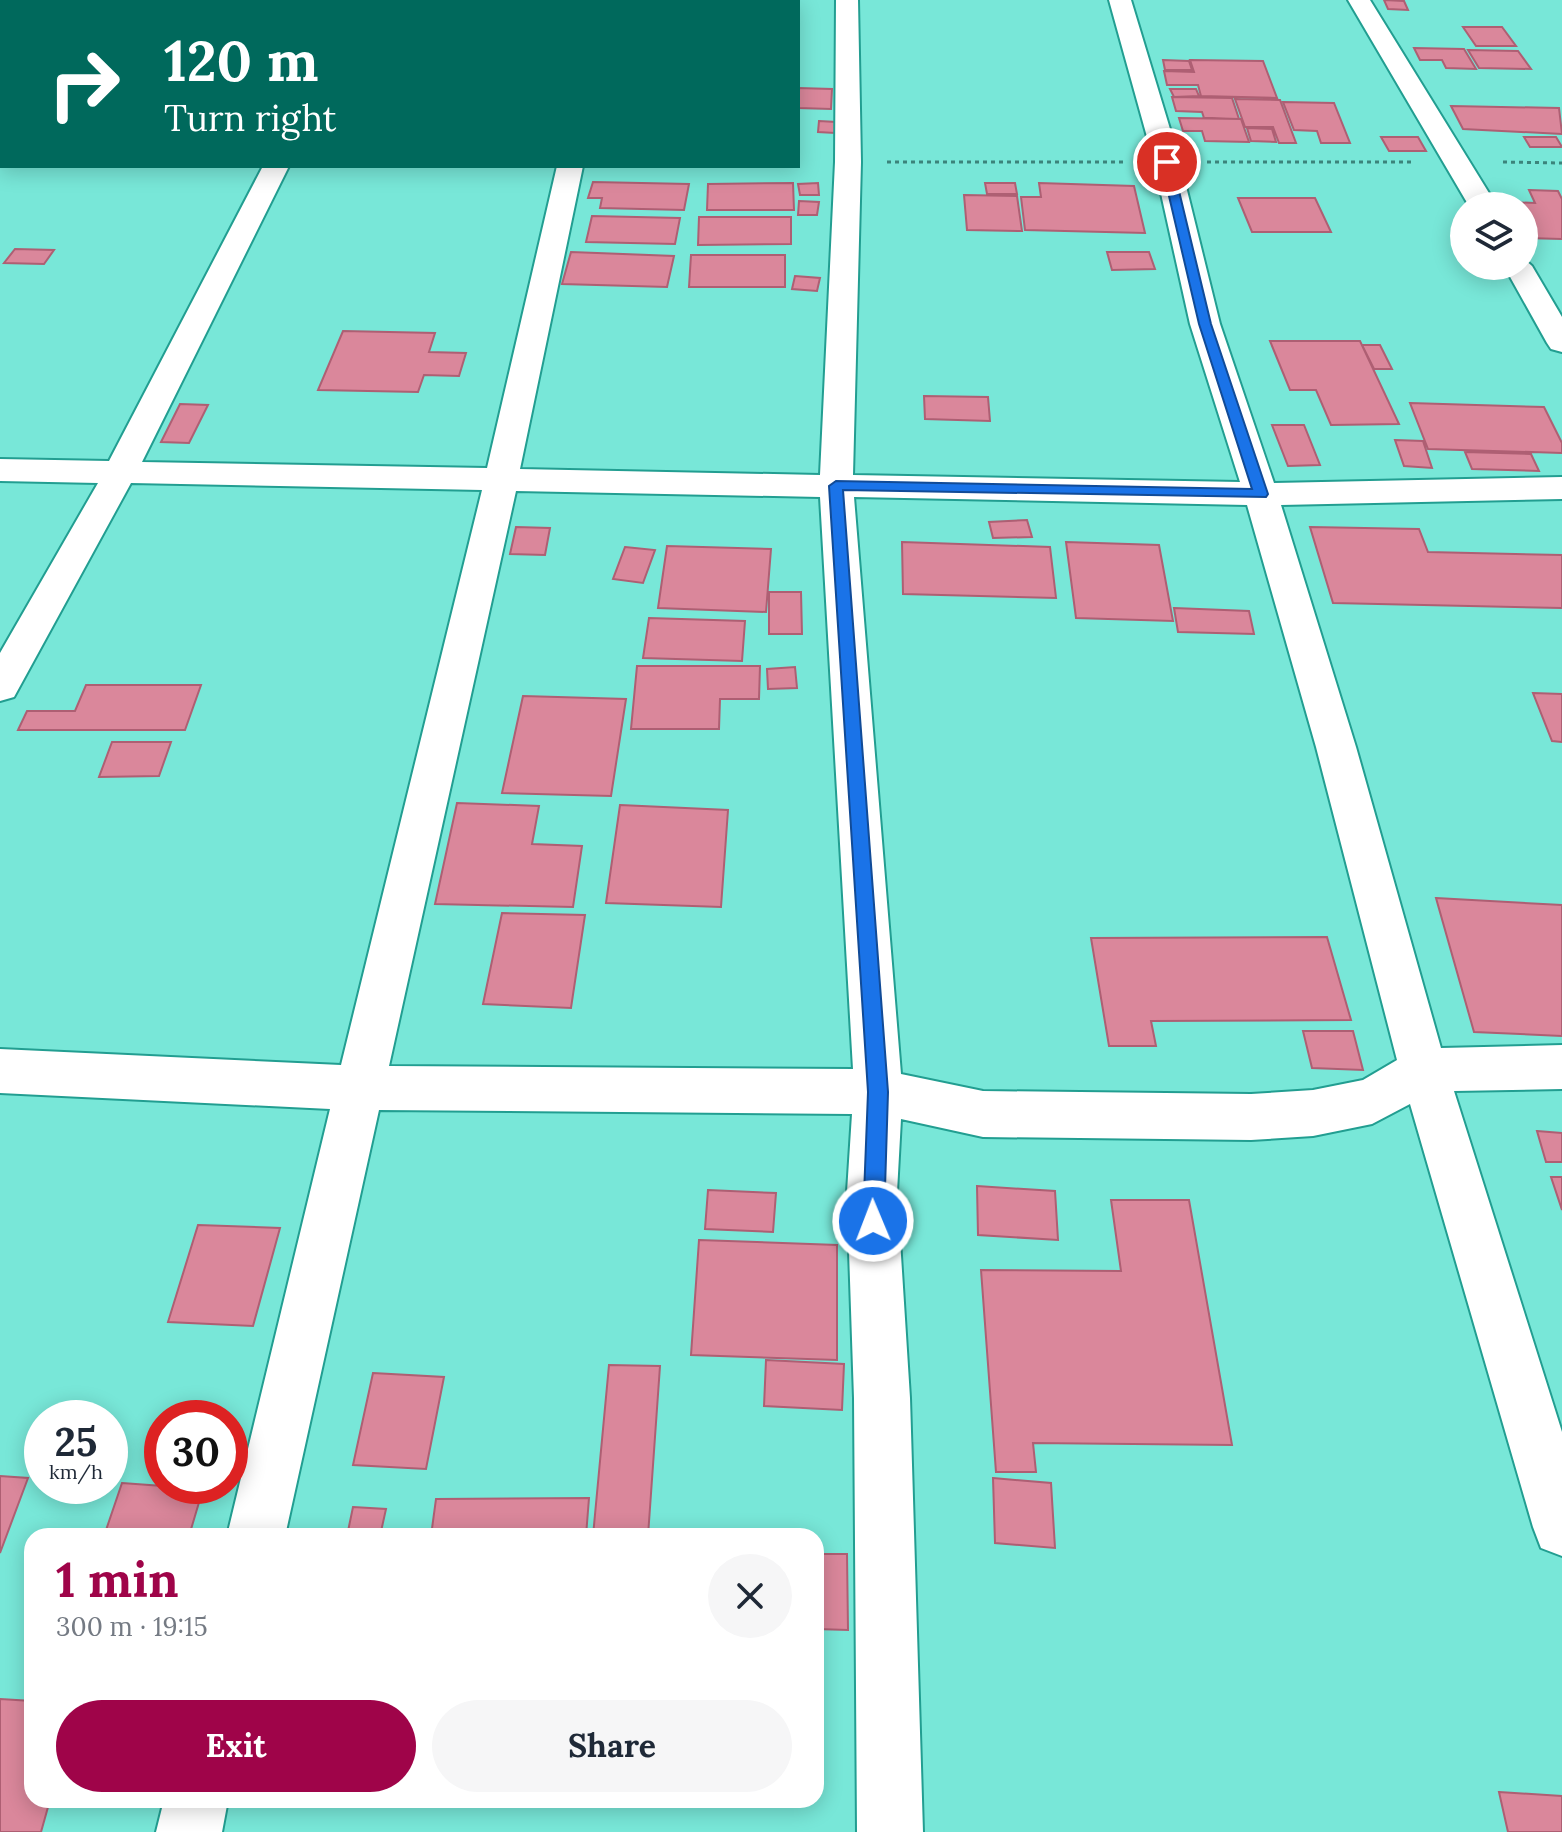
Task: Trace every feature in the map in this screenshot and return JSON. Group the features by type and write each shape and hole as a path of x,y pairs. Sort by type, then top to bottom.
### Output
{"street":[{"path":"847,0 848,162 836,486 878,1092 872,1192 882,1398 890,1832"},
{"path":"1120,0 1167,162 1205,324 1261,494 1336,747 1423,1070 1467,1204 1562,1527"},
{"path":"1359,0 1475,192"},
{"path":"0,687 121,471 275,168"},
{"path":"258,1528 357,1088 503,482 570,168"},
{"path":"1526,280 1562,343"},
{"path":"0,470 503,482 1261,494 1562,488"},
{"path":"0,1071 357,1088 878,1092 983,1114 1251,1117 1313,1113 1372,1101 1423,1070 1562,1067"},
{"path":"189,1832 194,1808"}],"building":[{"path":"1384,0 1404,1 1408,10 1388,9"},
{"path":"1463,27 1502,27 1516,46 1476,46"},
{"path":"1414,48 1464,49 1476,69 1446,68 1442,60 1420,60"},
{"path":"1468,50 1518,51 1531,69 1479,68"},
{"path":"1163,60 1189,61 1192,70 1165,70"},
{"path":"1190,60 1263,61 1277,98 1201,96 1198,85 1167,85 1164,71 1194,72"},
{"path":"800,88 832,89 831,109 800,108"},
{"path":"1170,89 1196,89 1199,96 1174,97"},
{"path":"1172,97 1232,98 1239,119 1204,118 1202,112 1176,111"},
{"path":"1235,99 1280,100 1296,143 1279,143 1273,127 1245,127"},
{"path":"1283,102 1334,103 1350,143 1321,143 1317,131 1294,130"},
{"path":"1451,106 1559,108 1562,134 1463,129"},
{"path":"1179,118 1241,119 1249,142 1205,141 1202,131 1183,131"},
{"path":"819,121 836,122 835,133 818,132"},
{"path":"1247,128 1272,129 1276,142 1251,141"},
{"path":"1381,137 1418,137 1426,151 1389,151"},
{"path":"1524,137 1556,137 1562,147 1530,147"},
{"path":"593,182 689,184 684,210 600,208 602,198 588,198"},
{"path":"793,183 794,210 707,210 708,184"},
{"path":"818,183 819,195 800,195 798,184"},
{"path":"985,183 1015,183 1017,194 987,194"},
{"path":"1039,183 1134,186 1145,233 1025,230 1021,197 1041,197"},
{"path":"1558,191 1562,199 1562,239 1538,238 1538,192 1530,192"},
{"path":"964,195 1017,196 1022,231 967,230"},
{"path":"1238,198 1315,198 1331,232 1252,232"},
{"path":"799,201 819,202 817,215 798,215"},
{"path":"592,216 680,218 675,244 586,242"},
{"path":"699,217 791,217 791,244 698,245"},
{"path":"15,249 54,250 44,264 4,263"},
{"path":"571,252 674,256 667,287 562,284"},
{"path":"1107,252 1149,252 1155,269 1112,270"},
{"path":"691,255 785,255 785,287 689,287"},
{"path":"795,276 820,278 817,291 792,289"},
{"path":"343,331 435,333 429,352 466,353 459,376 424,375 418,392 318,390"},
{"path":"1270,341 1360,341 1399,424 1331,425 1316,390 1290,390"},
{"path":"1362,345 1380,345 1392,369 1374,369"},
{"path":"924,396 988,397 990,421 925,419"},
{"path":"1410,403 1544,407 1562,443 1562,453 1428,449"},
{"path":"180,404 208,405 189,443 161,442"},
{"path":"1272,425 1304,425 1320,465 1288,466"},
{"path":"1395,440 1423,441 1432,468 1404,466"},
{"path":"1465,452 1531,454 1539,471 1472,469"},
{"path":"1027,520 1032,537 993,538 989,522"},
{"path":"516,527 550,528 545,555 510,554"},
{"path":"1310,527 1419,529 1428,552 1562,555 1562,608 1333,603"},
{"path":"902,542 1050,547 1056,598 903,594"},
{"path":"1066,542 1159,545 1173,621 1076,618"},
{"path":"667,546 771,549 766,612 658,608"},
{"path":"625,547 655,550 643,583 613,579"},
{"path":"769,592 801,592 802,634 769,634"},
{"path":"1174,608 1249,611 1254,634 1178,632"},
{"path":"649,618 745,621 742,661 643,658"},
{"path":"637,666 760,666 759,699 720,699 719,729 631,729"},
{"path":"795,667 797,688 768,689 767,669"},
{"path":"86,685 201,685 185,730 18,730 27,711 75,711"},
{"path":"1533,693 1562,694 1562,742 1552,741"},
{"path":"523,696 626,699 611,796 502,793"},
{"path":"112,742 171,742 159,776 99,777"},
{"path":"457,803 539,806 532,844 582,846 573,907 435,904"},
{"path":"620,805 728,810 721,907 606,903"},
{"path":"1436,898 1562,905 1562,1036 1474,1032"},
{"path":"502,913 585,915 571,1008 483,1004"},
{"path":"1327,937 1351,1020 1151,1021 1156,1046 1109,1046 1091,938"},
{"path":"1303,1031 1353,1031 1363,1070 1312,1068"},
{"path":"1537,1131 1562,1133 1562,1162 1546,1162"},
{"path":"1551,1177 1562,1177 1562,1210"},
{"path":"977,1186 1055,1191 1058,1240 978,1235"},
{"path":"708,1190 776,1193 773,1232 705,1229"},
{"path":"1111,1200 1189,1200 1232,1445 1033,1443 1036,1472 996,1472 981,1270 1121,1271"},
{"path":"198,1225 280,1228 253,1326 168,1322"},
{"path":"699,1240 837,1245 837,1360 691,1355"},
{"path":"766,1360 844,1364 842,1410 764,1406"},
{"path":"609,1365 660,1366 649,1528 594,1528"},
{"path":"373,1373 444,1377 426,1469 353,1465"},
{"path":"0,1476 24,1478 24,1489 0,1553"},
{"path":"993,1478 1051,1483 1055,1548 995,1543"},
{"path":"128,1483 144,1485 144,1504 199,1504 191,1528 107,1528 115,1504 128,1504"},
{"path":"589,1498 587,1528 432,1528 436,1499"},
{"path":"353,1507 386,1509 382,1528 349,1528"},
{"path":"824,1554 847,1554 848,1630 824,1629"},
{"path":"0,1699 24,1700 24,1808 48,1808 41,1832 0,1832"},
{"path":"1499,1792 1562,1796 1562,1832 1508,1832"}],"route":[{"path":"873,1221 878,1092 836,486 1261,494 1243,449 1205,324 1167,162"}]}
